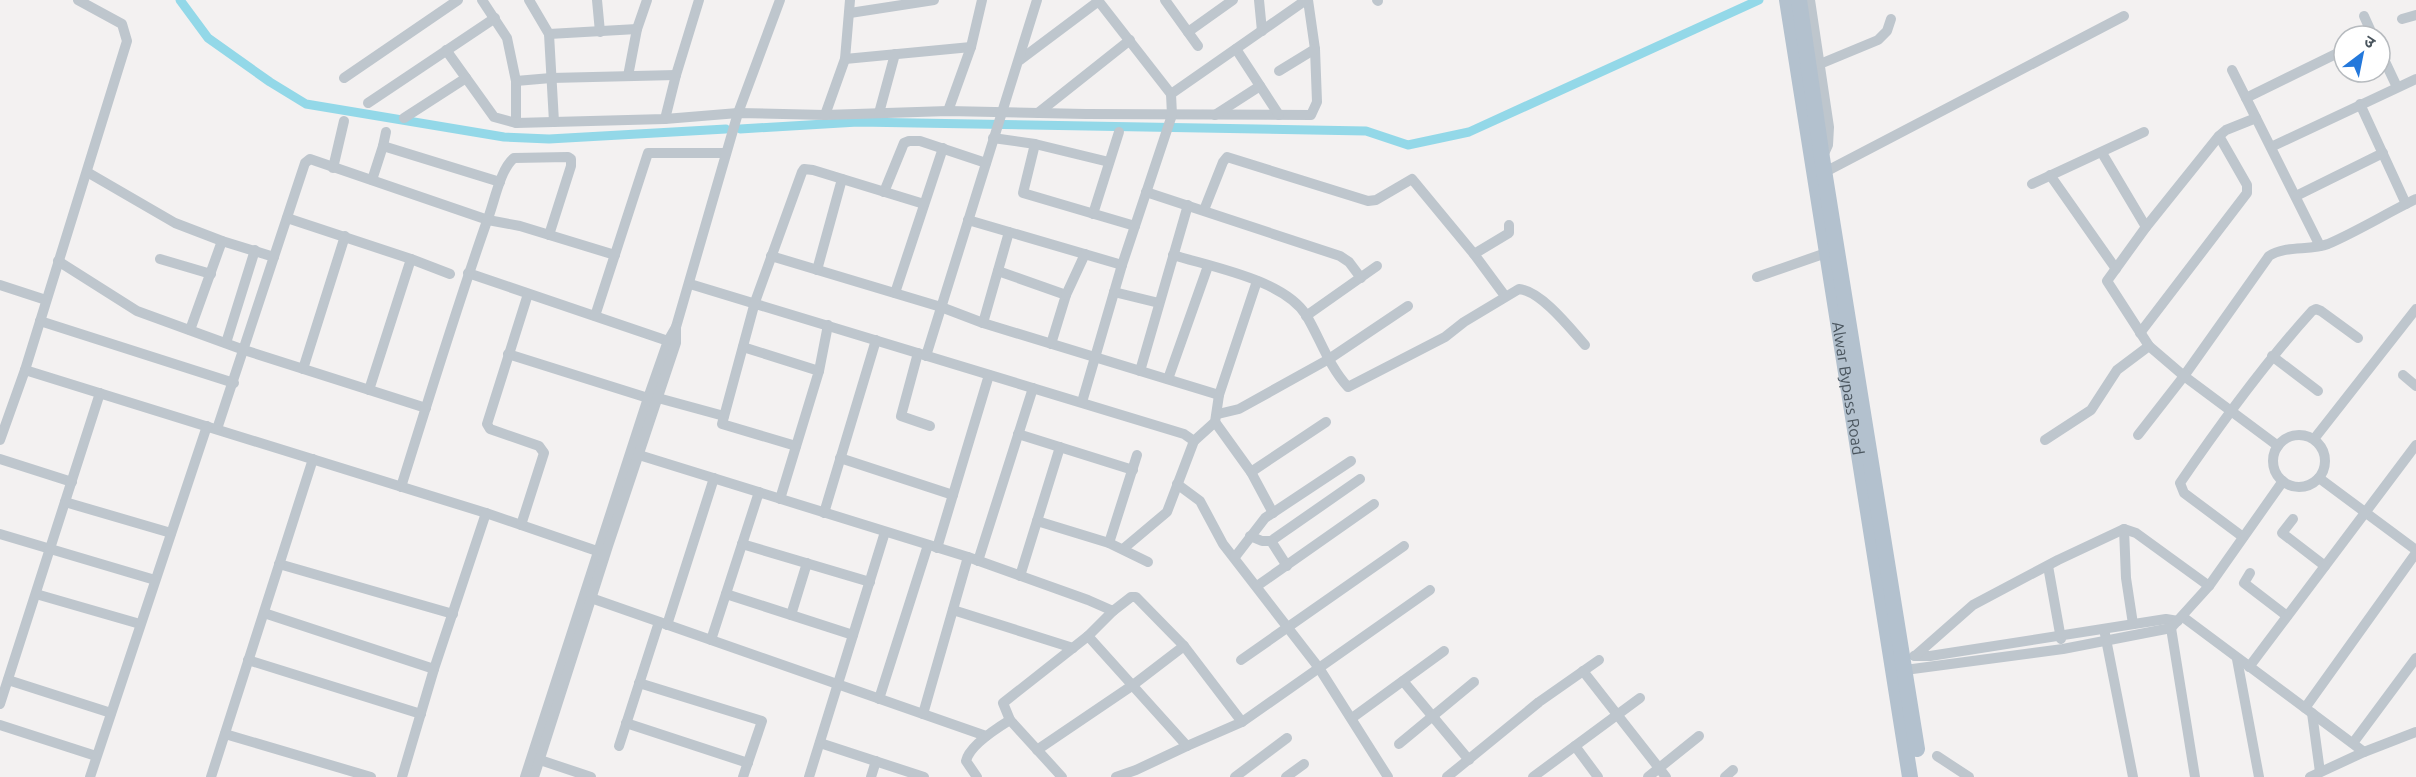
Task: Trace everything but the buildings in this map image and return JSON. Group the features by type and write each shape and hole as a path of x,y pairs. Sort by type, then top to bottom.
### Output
{"main road":[{"name":"Alwar Bypass Road","path":"1787,0 1910,777"},
{"name":"Alwar Bypass Road","path":"1799,0 1824,165 1907,661 1922,777"}],"street":[{"path":"0,440 25,370 127,41 122,24 78,0"},
{"path":"344,78 458,0"},
{"path":"482,0 507,38 516,81 516,123"},
{"path":"529,0 549,34 554,122"},
{"path":"597,0 600,32"},
{"path":"628,76 637,29 647,0"},
{"path":"665,119 699,0"},
{"path":"534,777 639,455 668,341 676,327 690,284 738,113 780,0"},
{"path":"825,115 845,59 850,0"},
{"path":"850,13 934,0"},
{"path":"948,111 971,47 982,0"},
{"path":"930,426 901,416 941,307 1037,0"},
{"path":"1165,0 1198,46"},
{"path":"1188,32 1233,0"},
{"path":"1258,0 1262,31"},
{"path":"446,50 494,117 516,123 665,119 738,113 825,115 948,111 1000,118 1038,113 1170,120 1214,115 1311,115 1317,102 1314,49 1307,0 1171,94"},
{"path":"1810,0 1829,127 1824,165"},
{"path":"1020,60 1096,3 1100,3 1171,94 1170,120 1122,265 1082,402"},
{"path":"2402,19 2416,15"},
{"path":"1824,165 2124,16"},
{"path":"2364,16 2368,24"},
{"path":"368,103 495,18"},
{"path":"1820,64 1878,40 1887,31 1891,19"},
{"path":"549,34 637,29"},
{"path":"1038,113 1130,40"},
{"path":"845,59 971,47"},
{"path":"1236,49 1279,115"},
{"path":"1279,71 1314,49"},
{"path":"879,113 895,54"},
{"path":"2246,98 2332,56"},
{"path":"2232,70 2320,246"},
{"path":"516,81 676,75"},
{"path":"2392,76 2397,87"},
{"path":"404,117 466,78"},
{"path":"2271,147 2416,79"},
{"path":"1214,115 1260,86"},
{"path":"2138,435 2184,376 2270,256 2277,252 2320,246 2411,201 2383,153 2360,104"},
{"path":"2256,118 2226,130 2219,136 2146,227 2107,281 2149,346 2184,376 2278,447"},
{"path":"333,168 344,121"},
{"path":"372,180 386,132"},
{"path":"1094,214 1119,132"},
{"path":"2032,184 2144,132"},
{"path":"2140,333 2247,193 2247,185 2219,136"},
{"path":"994,137 1035,144 1109,162"},
{"path":"884,192 904,143 909,141 920,141 986,162"},
{"path":"1035,144 1023,193 1135,226"},
{"path":"383,146 500,182"},
{"path":"895,294 943,148"},
{"path":"595,316 648,153 726,153"},
{"path":"2102,153 2146,227"},
{"path":"2296,196 2383,153"},
{"path":"401,487 468,273 500,182 509,162 514,158 568,157 572,159 549,235"},
{"path":"1204,210 1223,162 1227,158 1368,201 1376,200 1412,178 1505,296"},
{"path":"90,777 171,533 212,428 234,383 305,163 310,159 488,220 615,255"},
{"path":"796,446 722,424 755,302 802,172 813,170 924,204"},
{"path":"87,172 176,223 222,241 274,257"},
{"path":"2050,175 2116,269"},
{"path":"817,270 842,179"},
{"path":"1146,192 1340,256 1361,278"},
{"path":"1140,371 1188,205"},
{"path":"287,218 450,274"},
{"path":"968,220 1122,265"},
{"path":"1474,254 1509,233 1509,225"},
{"path":"983,323 1009,232"},
{"path":"303,369 345,237"},
{"path":"190,330 222,241"},
{"path":"226,343 255,250"},
{"path":"1051,344 1066,295 1085,254"},
{"path":"1757,277 1826,254"},
{"path":"1173,255 1257,281 1289,296 1306,316 1346,385 1352,387 1445,337 1519,289 1527,290 1554,309 1585,345"},
{"path":"771,256 1219,395"},
{"path":"160,259 211,274"},
{"path":"369,390 411,259"},
{"path":"58,261 137,311 244,350 426,408"},
{"path":"1168,379 1208,266"},
{"path":"1306,316 1377,266"},
{"path":"998,271 1066,295"},
{"path":"468,273 668,341"},
{"path":"1257,281 1219,395 1216,418 1251,472 1273,513"},
{"path":"690,284 1082,402 1184,434 1194,441"},
{"path":"0,285 46,300"},
{"path":"1114,292 1159,303"},
{"path":"521,525 543,453 539,446 488,427 508,354 528,294"},
{"path":"1123,549 1167,512 1194,441 1216,418 1239,409 1329,359 1408,306"},
{"path":"2243,537 2181,489 2180,483 2230,410 2272,356 2316,309 2358,338"},
{"path":"2314,439 2416,309"},
{"path":"40,321 234,383"},
{"path":"780,499 819,371 828,325"},
{"path":"525,777 597,551 653,398 676,343 676,327"},
{"path":"824,513 876,340"},
{"path":"2045,440 2091,410 2120,366 2149,346"},
{"path":"743,347 819,371"},
{"path":"508,354 653,398 724,416"},
{"path":"2272,356 2318,391"},
{"path":"25,370 486,513 597,551"},
{"path":"879,699 953,495 989,375"},
{"path":"2403,375 2416,386"},
{"path":"923,714 953,610 1033,387"},
{"path":"0,704 100,393"},
{"path":"1251,472 1326,422"},
{"path":"1018,434 1133,470"},
{"path":"2295,435 2305,435 2314,439 2322,447 2325,456 2325,466 2319,478 2304,486 2294,486 2283,481 2273,465 2278,447 2285,438 2295,435"},
{"path":"2249,667 2416,445"},
{"path":"1020,576 1060,447"},
{"path":"639,455 973,559 1113,611"},
{"path":"1109,543 1137,455"},
{"path":"840,458 953,495"},
{"path":"0,459 72,482"},
{"path":"211,777 313,459"},
{"path":"1235,557 1261,522 1351,461"},
{"path":"619,746 639,683 663,624 714,478"},
{"path":"2319,478 2416,552 2308,711 2315,775 2364,752 2416,732"},
{"path":"1250,536 1262,541 1272,541 1360,479"},
{"path":"1907,661 2063,649 2177,622 2209,586 2283,481"},
{"path":"1177,484 1200,501 1223,544 1319,668 1388,777"},
{"path":"711,640 759,492"},
{"path":"65,502 171,533"},
{"path":"1257,586 1374,504"},
{"path":"402,777 434,669 486,513"},
{"path":"2293,519 2282,533 2325,566"},
{"path":"1037,521 1109,543 1148,562"},
{"path":"1907,661 1973,605 2124,529 2136,533 2209,586"},
{"path":"2124,529 2126,578 2133,624"},
{"path":"809,777 885,532"},
{"path":"0,534 155,580"},
{"path":"1272,541 1287,566"},
{"path":"742,544 870,582"},
{"path":"1241,660 1404,546"},
{"path":"791,615 807,563"},
{"path":"279,564 453,614"},
{"path":"2048,566 2063,649"},
{"path":"2250,573 2244,583 2287,616"},
{"path":"1116,777 1138,774 1187,746 1242,722 1430,590"},
{"path":"36,594 140,624"},
{"path":"726,594 853,635"},
{"path":"1062,777 1010,720 1003,703 1088,636 1131,597 1136,597 1184,646 1242,722"},
{"path":"591,598 986,736"},
{"path":"953,610 1073,648"},
{"path":"264,613 434,669"},
{"path":"1907,661 2060,634 2166,619 2177,622 2237,658 2364,752"},
{"path":"2177,622 2195,777"},
{"path":"2105,628 2133,777"},
{"path":"1088,636 1187,746"},
{"path":"1037,750 1133,685 1184,646"},
{"path":"1352,718 1444,651"},
{"path":"2237,658 2259,777"},
{"path":"2354,744 2416,658"},
{"path":"248,660 421,714"},
{"path":"1452,775 1539,702 1599,660"},
{"path":"0,663 12,667"},
{"path":"1583,671 1662,773"},
{"path":"8,680 111,713"},
{"path":"1403,681 1469,760"},
{"path":"1399,744 1474,682"},
{"path":"639,683 762,721 743,777"},
{"path":"1534,777 1640,698"},
{"path":"977,777 966,761 967,756 986,736 1010,720"},
{"path":"626,723 748,763"},
{"path":"0,725 96,756"},
{"path":"225,734 371,777"},
{"path":"1648,777 1662,773 1699,736"},
{"path":"1235,777 1287,738"},
{"path":"820,743 924,777"},
{"path":"1575,746 1598,777"},
{"path":"1937,756 1970,777"},
{"path":"540,760 591,777"},
{"path":"871,777 876,761"},
{"path":"1286,777 1304,764"}],"waterway":[{"path":"180,0 208,38 270,82 306,104 504,137 549,139 726,129"},
{"path":"740,129 858,122 1366,131 1408,145 1469,132 1759,0"}]}
